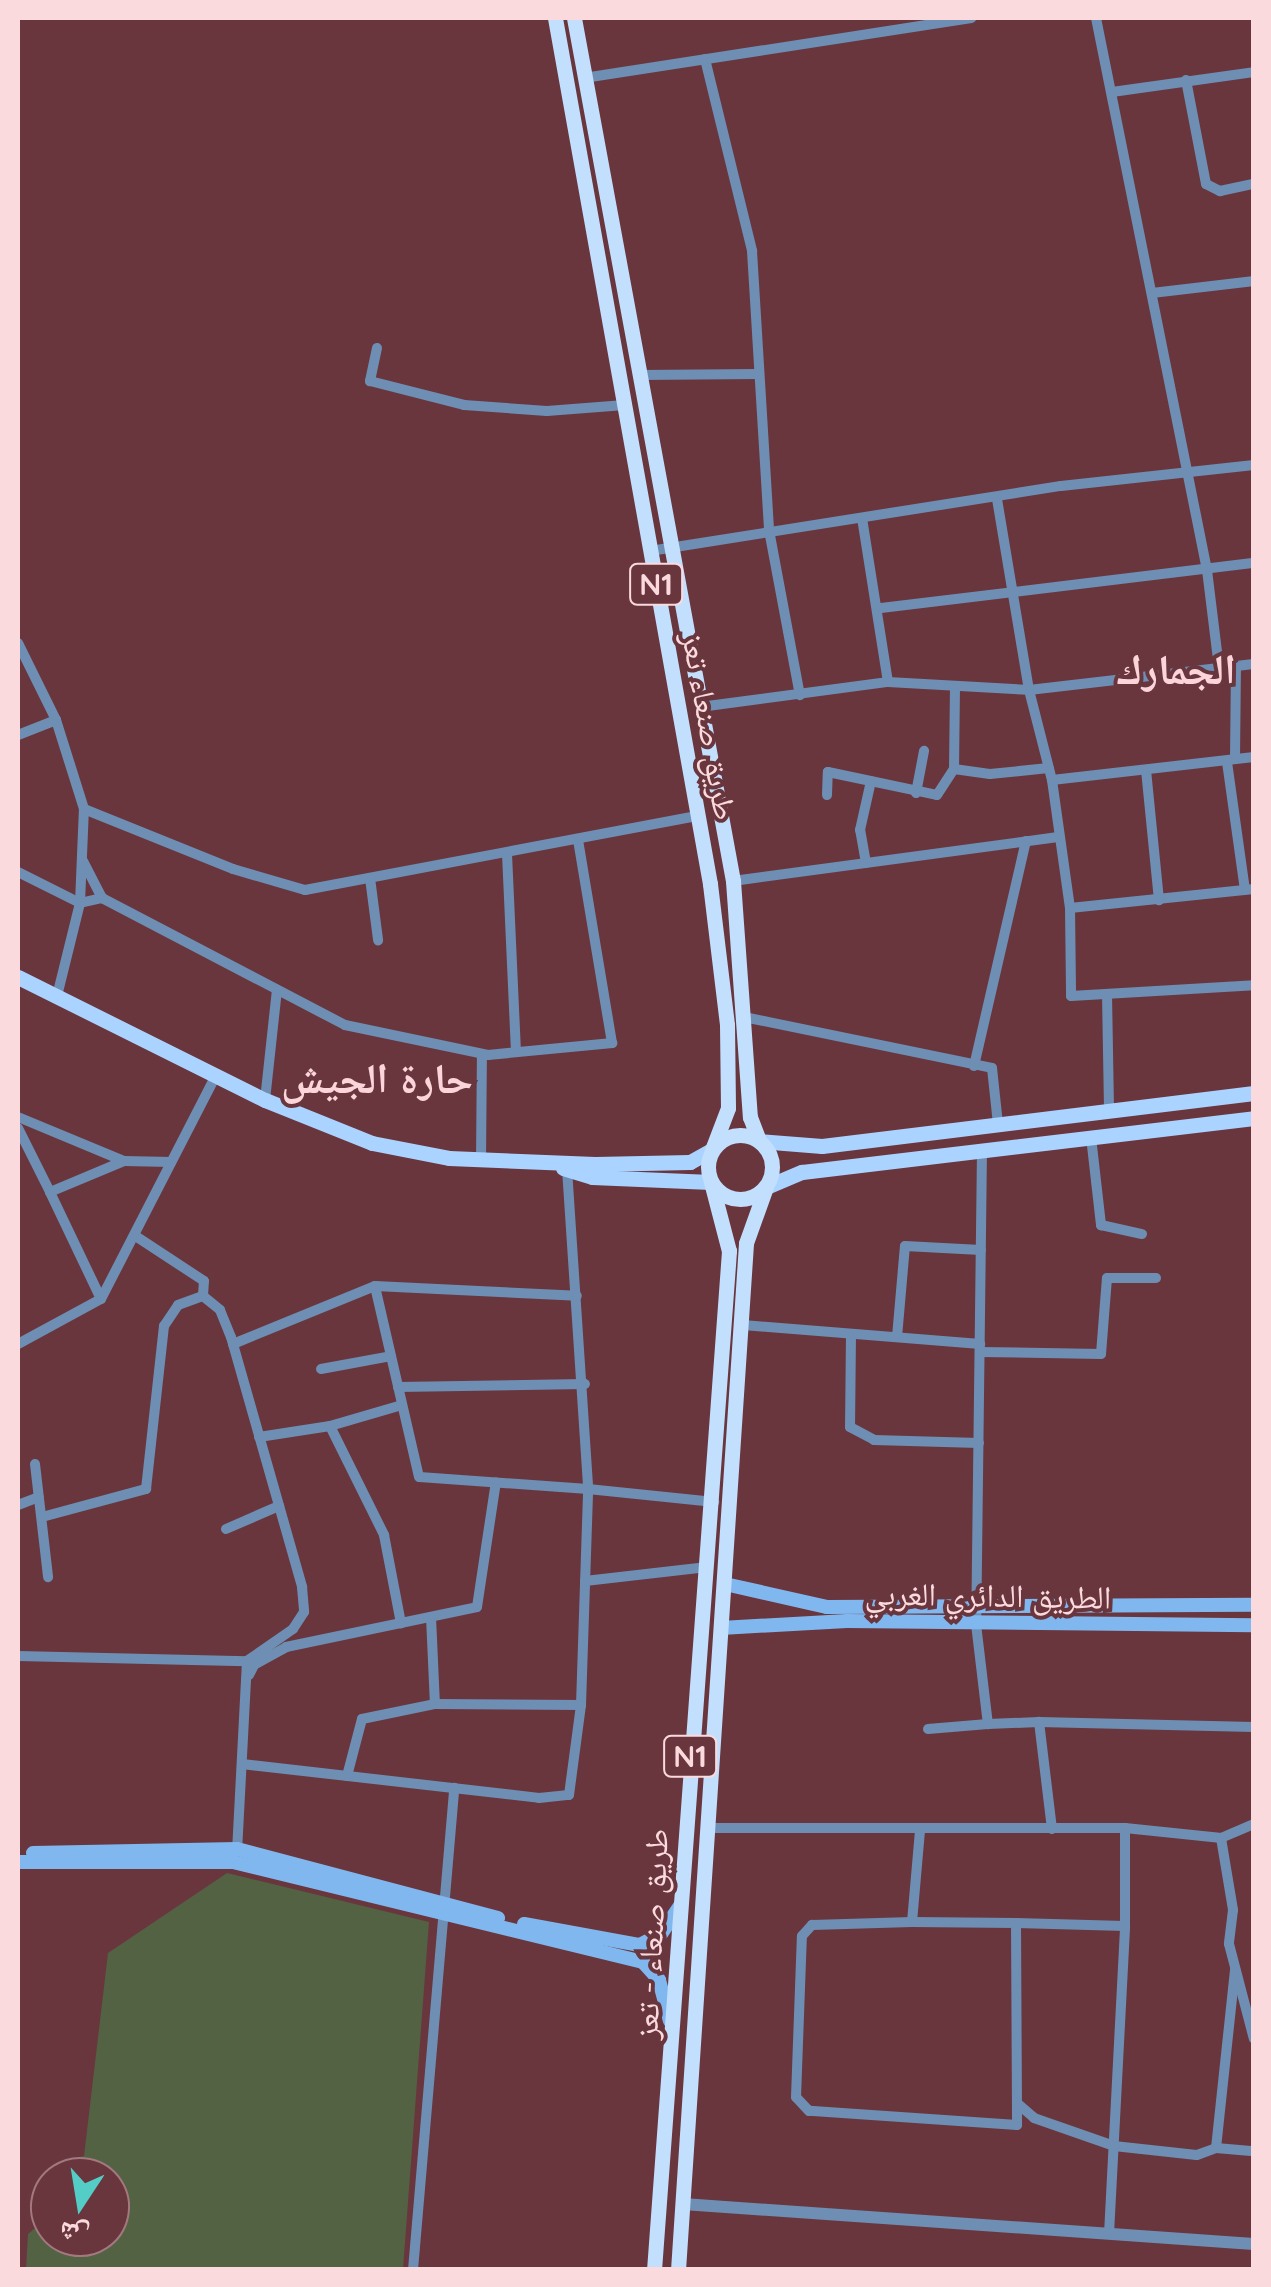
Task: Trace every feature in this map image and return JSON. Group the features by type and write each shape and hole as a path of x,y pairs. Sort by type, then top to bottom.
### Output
{"highway":[{"name":"طريق صنعاء تعز","path":"555,18 698,816 727,1025 728,1108 712,1150"},
{"name":"طريق صنعاء تعز","path":"574,18 733,881 750,1117 760,1141"},
{"path":"728,1136 760,1141 771,1158 766,1187 738,1243 711,1182 712,1150 728,1136"},
{"path":"711,1182 737,1199 766,1187"},
{"name":"طريق صنعاء - تعز","path":"678,2270 743,1325 738,1243"},
{"name":"طريق صنعاء - تعز","path":"654,2270 708,1567 738,1243"},
{"path":"712,1536 730,1538"}],"main road":[{"path":"18,977 264,1100 372,1143 481,1161 690,1162 712,1150"},
{"path":"760,1141 822,1146 1254,1092"},
{"path":"766,1187 802,1172 1254,1118"},
{"path":"545,1162 592,1177 711,1182"},
{"name":"الطريق الدائري الغربي","path":"725,1584 827,1607 1254,1605"},
{"name":"الطريق الدائري الغربي","path":"721,1628 1254,1625"},
{"path":"18,1853 238,1849 443,1910 642,1962 659,1980 673,2031"},
{"path":"18,1862 233,1862 622,1946 661,1934 683,1902"}],"street":[{"path":"584,78 971,18"},
{"path":"1096,18 1206,570 1219,668"},
{"path":"705,59 752,251 769,530 800,695"},
{"path":"1112,92 1254,72"},
{"path":"1186,80 1206,184 1220,191 1254,184"},
{"path":"1152,293 1254,281"},
{"path":"377,348 370,381 464,406 546,412 625,405"},
{"path":"639,375 758,374"},
{"path":"650,551 769,530 1254,464"},
{"path":"997,499 1016,590 1029,690 1052,780 1070,908 1071,996 1254,985"},
{"path":"862,518 881,608 888,682"},
{"path":"881,608 1254,563"},
{"path":"18,642 56,720 84,809 80,902 57,996"},
{"path":"700,706 888,682 954,689 1029,690 1254,664"},
{"path":"1070,908 1249,890 1231,760 1236,666"},
{"path":"827,796 825,773 937,795 954,769 954,689"},
{"path":"18,734 56,720"},
{"path":"916,793 924,751"},
{"path":"1052,780 1254,757"},
{"path":"954,769 990,774 1049,768"},
{"path":"1146,770 1159,900"},
{"path":"866,863 860,830 871,781"},
{"path":"84,809 233,869 305,890 698,816"},
{"path":"733,881 1058,837"},
{"path":"84,861 102,898 345,1025 482,1054 612,1042 578,840"},
{"path":"974,1066 1026,842"},
{"path":"507,854 516,1052"},
{"path":"18,872 80,902 102,898"},
{"path":"370,878 378,940"},
{"path":"264,1100 277,990"},
{"path":"1107,994 1110,1110"},
{"path":"744,1017 992,1068 998,1124"},
{"path":"481,1161 482,1054"},
{"path":"18,1344 101,1299 137,1238 216,1075"},
{"path":"18,1118 124,1161 172,1162"},
{"path":"18,1128 101,1299"},
{"path":"1091,1137 1100,1225 1142,1234"},
{"path":"982,1150 976,1624 988,1724"},
{"path":"50,1192 124,1161"},
{"path":"242,1764 454,1788 569,1796 581,1706 588,1489 585,1384 568,1169"},
{"path":"137,1238 204,1281 203,1296"},
{"path":"897,1338 905,1246 981,1250"},
{"path":"743,1325 980,1348 1101,1354 1108,1278 1156,1278"},
{"path":"233,1344 375,1286 577,1296"},
{"path":"375,1286 419,1478 714,1502"},
{"path":"18,1656 247,1661 294,1629 304,1612 233,1344 220,1310 203,1296"},
{"path":"42,1517 146,1489 164,1326 178,1305 203,1296"},
{"path":"851,1334 850,1426 874,1440 979,1443"},
{"path":"321,1369 391,1356"},
{"path":"398,1387 585,1384"},
{"path":"260,1437 330,1426 402,1405"},
{"path":"330,1426 384,1535 401,1623"},
{"path":"35,1464 48,1578"},
{"path":"246,1681 254,1665 286,1647 477,1607 496,1482"},
{"path":"18,1505 40,1498"},
{"path":"226,1529 279,1506"},
{"path":"585,1581 708,1567"},
{"path":"431,1617 435,1704"},
{"path":"238,1849 247,1661"},
{"path":"347,1776 362,1720 435,1704 581,1706"},
{"path":"1039,1722 1052,1829"},
{"path":"928,1729 1039,1722 1254,1727"},
{"path":"413,2270 454,1788"},
{"path":"707,1828 1125,1828 1221,1838 1254,1824"},
{"path":"1109,2234 1125,1926 1125,1828"},
{"path":"912,1922 920,1830"},
{"path":"1221,1838 1235,1968 1254,2039"},
{"path":"1016,1923 1017,2126 809,2112 796,2097 802,1936 812,1924 912,1922 1016,1923 1125,1926"},
{"path":"1216,2148 1235,1968"},
{"path":"1016,2103 1034,2118 1114,2146 1197,2155 1216,2148 1254,2152"},
{"path":"683,2204 1254,2244"}],"green space":[{"path":"227,1873 429,1922 403,2269 26,2269 30,2232 30,2257 130,2257 130,2157 80,2157 84,2156 108,1953"}],"district":[{"name":"الجمارك","path":"1176,669"},
{"name":"حارة الجيش","path":"377,1078"}]}
